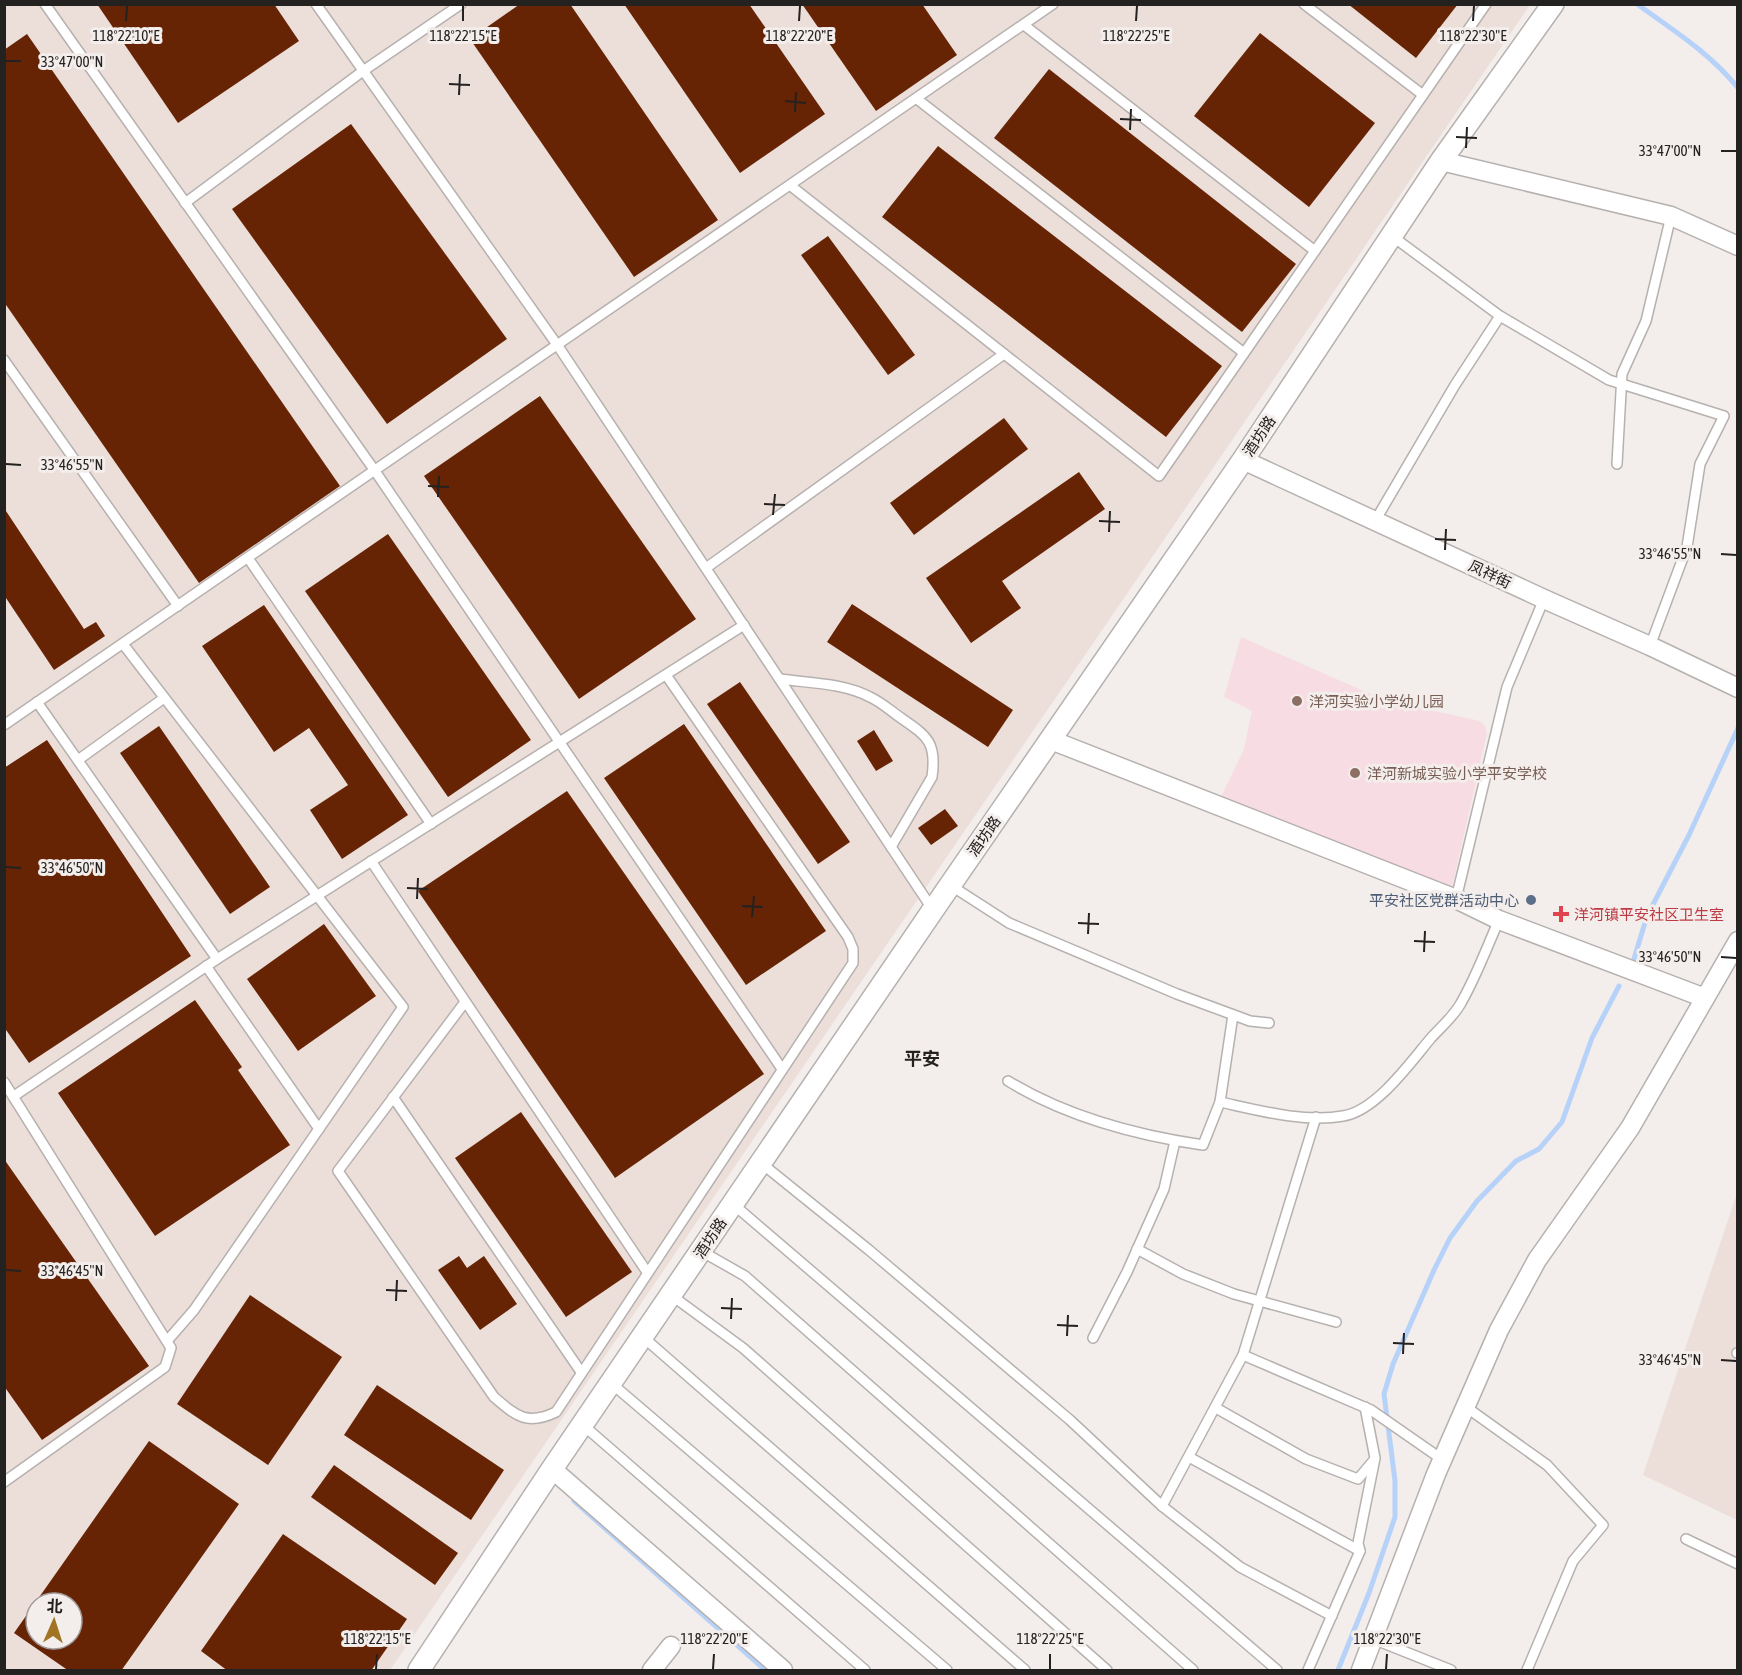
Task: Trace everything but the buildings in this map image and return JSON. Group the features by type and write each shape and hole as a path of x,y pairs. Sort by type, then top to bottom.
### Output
{"street":[{"name":"酒坊路","path":"419,1671 552,1469 1243,460 1441,161 1553,4"},
{"path":"1441,161 1671,216 1737,246"},
{"name":"凤祥街","path":"1243,460 1737,688"},
{"path":"1051,740 1456,899 1499,920 1705,998"},
{"path":"1360,1671 1443,1460 1499,1330 1537,1260 1630,1128 1737,941"},
{"path":"552,1469 783,1671"},
{"path":"652,1671 671,1646"}],"lane":[{"path":"45,4 375,471 782,1069"},
{"path":"316,4 558,346 933,910"},
{"path":"185,203 363,71 461,4"},
{"path":"4,725 1053,4"},
{"path":"1304,4 1423,95"},
{"path":"791,186 1159,476 1486,4"},
{"path":"1024,25 1315,251"},
{"path":"917,99 1244,353"},
{"path":"1617,464 1622,374 1646,321 1671,216"},
{"path":"1392,236 1500,315 1609,380 1724,416 1700,464 1687,547 1650,646"},
{"path":"1375,521 1455,385 1500,315"},
{"path":"706,568 1004,354"},
{"path":"4,360 178,606"},
{"path":"249,558 431,824"},
{"path":"1456,899 1508,687 1544,599"},
{"path":"14,1096 206,966 744,625"},
{"path":"123,644 403,1007 194,1310 167,1341"},
{"path":"465,1002 338,1171 494,1396 506,1408 521,1417 542,1419 556,1412 853,963 853,949 848,937 666,675"},
{"path":"780,679 840,687 869,696 925,735 932,749 934,764 932,777 891,847"},
{"path":"78,760 164,698"},
{"path":"37,702 217,959"},
{"path":"371,861 647,1272"},
{"path":"950,885 1010,923 1177,994 1250,1021 1269,1023"},
{"path":"1220,1102 1284,1115 1316,1117 1344,1116 1364,1107 1401,1074 1460,1005 1499,920"},
{"path":"206,966 319,1129"},
{"path":"1008,1082 1085,1119 1175,1141 1203,1144 1220,1102 1233,1015"},
{"path":"4,1082 171,1348 165,1366 4,1482"},
{"path":"393,1097 581,1372"},
{"path":"1162,1506 1243,1355 1316,1117"},
{"path":"1093,1338 1127,1272 1164,1189 1175,1141"},
{"path":"761,1163 869,1250 1070,1420 1162,1506 1240,1567 1332,1616"},
{"path":"734,1204 1278,1671"},
{"path":"1137,1249 1183,1274 1234,1294 1336,1323"},
{"path":"701,1251 745,1276 1193,1671"},
{"path":"671,1295 743,1348 1107,1671"},
{"path":"643,1337 1025,1671"},
{"path":"1243,1355 1365,1407 1443,1460"},
{"path":"611,1383 947,1671"},
{"path":"1308,1671 1360,1551 1358,1543 1375,1458 1365,1407"},
{"path":"1466,1407 1547,1464 1603,1526 1573,1561 1527,1671"},
{"path":"1216,1408 1306,1460 1358,1479 1375,1458"},
{"path":"583,1425 866,1671"},
{"path":"1189,1457 1360,1551"},
{"path":"1686,1539 1737,1564"},
{"path":"1373,1639 1451,1671"}],"shaded area":[{"path":"5,5 1530,5 390,1670 5,1670"},
{"name":"洋河新城实验小学平安学校","path":"1241,637 1384,700 1480,721 1485,726 1487,733 1452,887 1221,797 1244,749 1252,711 1224,697"},
{"path":"1737,1193 1737,1520 1643,1475"}],"waterway":[{"path":"1637,4 1703,53 1738,88"},
{"path":"1634,959 1647,916 1689,835 1738,728"},
{"path":"1338,1670 1369,1593 1395,1517 1395,1481 1384,1394 1393,1364 1450,1238 1477,1201 1516,1161 1539,1149 1562,1122 1592,1038 1619,986"},
{"path":"574,1501 765,1670"}],"place":[{"name":"洋河实验小学幼儿园","path":"1297,701"},
{"name":"洋河新城实验小学平安学校","path":"1355,773"},
{"name":"平安社区党群活动中心","path":"1531,900"},
{"name":"洋河镇平安社区卫生室","path":"1561,914"}],"district":[{"name":"平安","path":"922,1058"}]}
